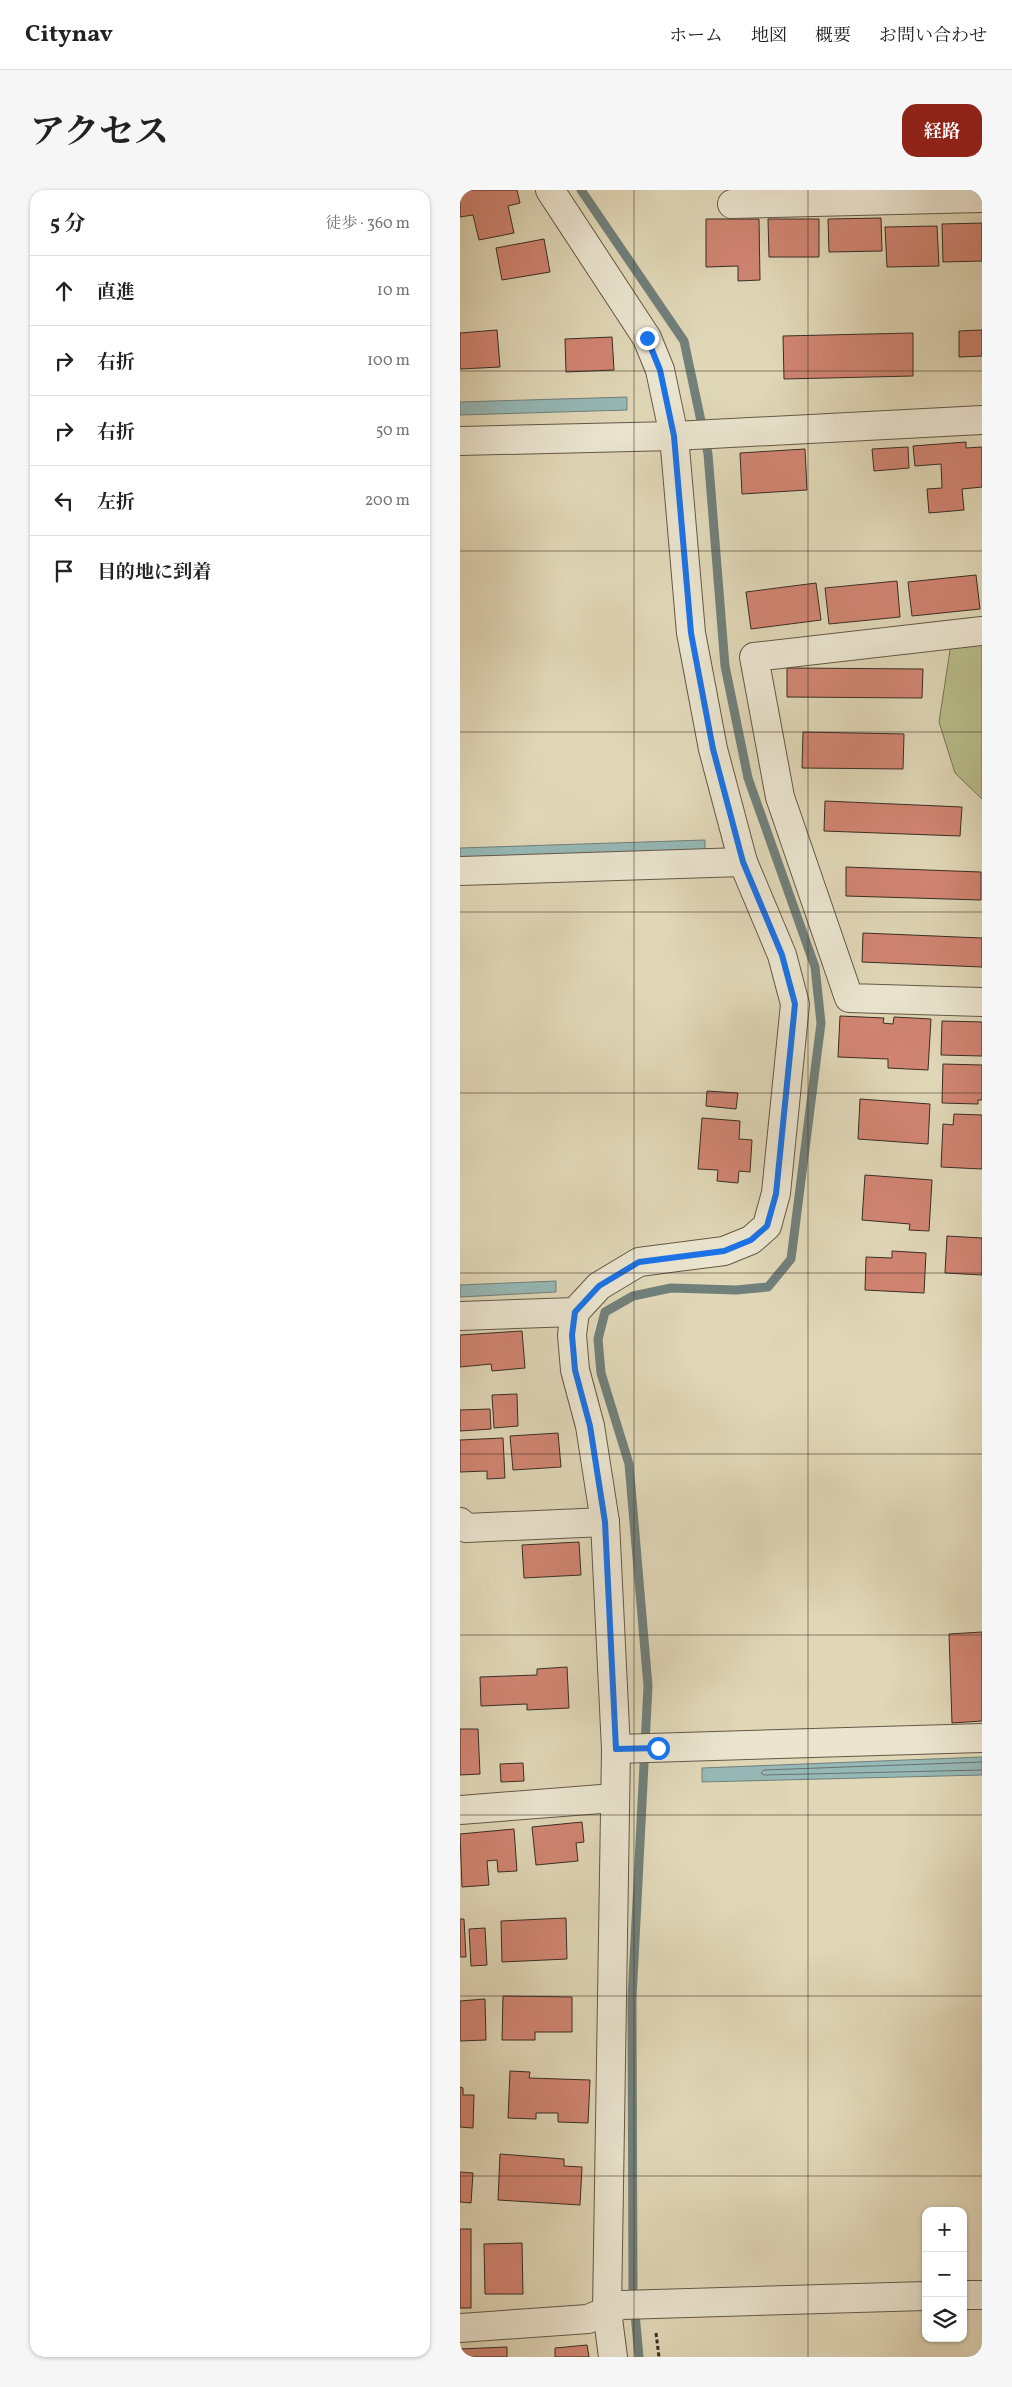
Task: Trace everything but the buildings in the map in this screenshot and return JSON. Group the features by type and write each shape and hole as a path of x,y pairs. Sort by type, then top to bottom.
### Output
{"street":[{"path":"550,190 647,338 660,370 680,436 691,633 713,749 743,862 782,955 795,1004 776,1194 767,1226 751,1240 724,1251 639,1262 599,1286 575,1312 572,1335 575,1370 590,1426 605,1522 623,1749 614,1798 624,2307 613,2357"},
{"path":"732,204 982,198"},
{"path":"460,441 680,436 726,432 982,420"},
{"path":"982,631 754,657 780,797 849,998 982,1002"},
{"path":"460,870 743,862"},
{"path":"460,1316 575,1312"},
{"path":"460,1522 466,1528 605,1522"},
{"path":"623,1749 982,1738"},
{"path":"460,1810 614,1798"},
{"path":"967,2295 982,2295"},
{"path":"460,2328 588,2320 624,2307 922,2296"}],"green space":[{"path":"982,640 982,799 955,773 939,722 951,644"}],"water":[{"path":"627,397 627,410 460,415 460,402"},
{"path":"705,840 705,850 460,857 460,848"},
{"path":"556,1281 556,1292 460,1297 460,1285"},
{"path":"982,1757 982,1775 702,1782 702,1768"}],"waterway":[{"path":"581,190 684,341 708,454 725,666 748,778 815,967 821,1023 791,1259 768,1287 736,1290 671,1288 633,1296 605,1312 598,1339 601,1373 629,1464 648,1686 632,1999 633,2292 639,2357"}],"route":[{"path":"647,338 660,370 674,436 691,633 713,749 743,862 782,955 795,1004 776,1194 767,1226 751,1240 724,1251 639,1262 599,1286 575,1312 572,1335 575,1370 590,1426 605,1522 616,1749 658,1748"}]}
